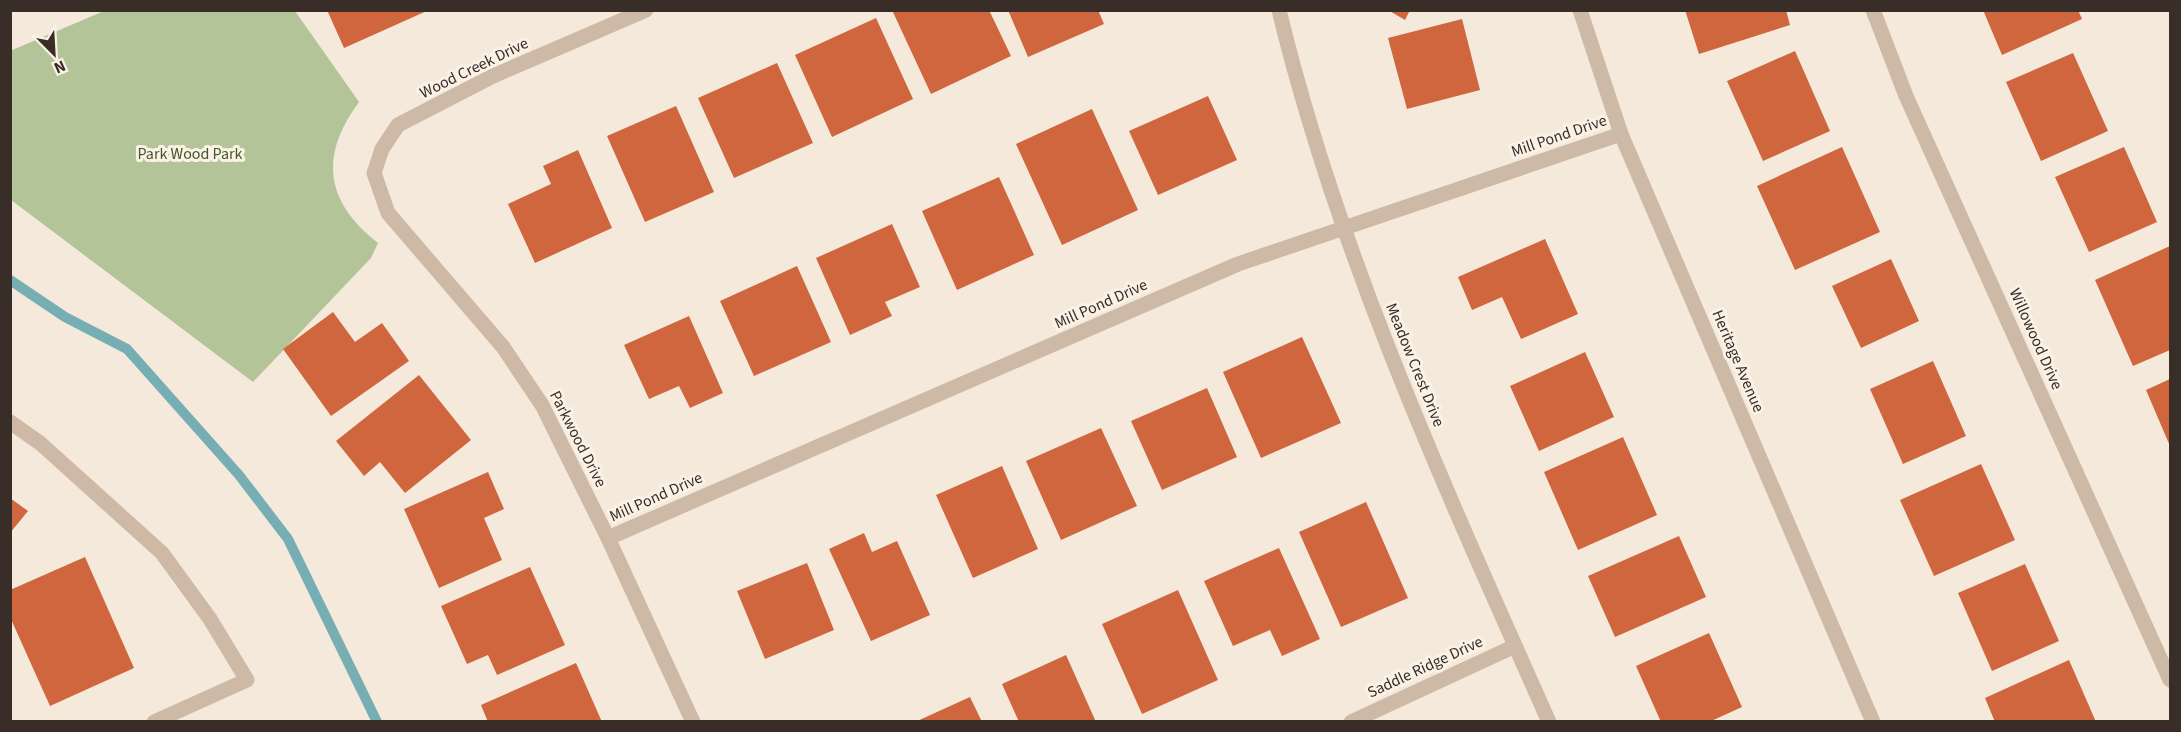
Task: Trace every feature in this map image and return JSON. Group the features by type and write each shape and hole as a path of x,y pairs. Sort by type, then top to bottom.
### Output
{"street":[{"name":"Wood Creek Drive","path":"385,204 374,173 382,149 398,125 494,76 646,10"},
{"name":"Meadow Crest Drive","path":"1279,10 1296,80 1343,229 1396,371 1549,722"},
{"name":"Heritage Avenue","path":"1580,10 1621,134 1873,722"},
{"name":"Willowood Drive","path":"1873,10 1906,96 2170,680"},
{"name":"Mill Pond Drive","path":"608,538 1239,264 1621,134"},
{"name":"Parkwood Drive","path":"385,204 388,213 503,347 542,405 608,538 693,722"},
{"path":"10,422 40,443 162,553 210,619 247,680 154,722"},
{"name":"Saddle Ridge Drive","path":"1351,722 1515,646"}],"green space":[{"name":"Park Wood Park","path":"104,11 295,11 359,102 346,122 338,141 333,160 334,177 338,195 347,211 378,243 371,258 253,382 11,200 10,51"}],"building":[{"path":"327,10 429,10 344,48"},
{"path":"892,10 989,10 1011,56 931,94"},
{"path":"1008,10 1098,10 1104,24 1028,57"},
{"path":"1388,10 1410,10 1405,20"},
{"path":"1685,10 1786,10 1790,25 1699,54"},
{"path":"1983,10 2078,10 2082,19 2002,55"},
{"path":"876,18 913,99 832,137 795,55"},
{"path":"1462,19 1480,90 1407,109 1388,38"},
{"path":"1795,51 1830,131 1763,161 1727,81"},
{"path":"2073,53 2108,131 2041,161 2006,82"},
{"path":"777,63 813,143 734,178 698,98"},
{"path":"1208,96 1237,160 1158,195 1129,131"},
{"path":"676,106 714,192 645,222 607,136"},
{"path":"1092,109 1138,210 1062,245 1016,144"},
{"path":"1842,147 1880,232 1795,270 1757,186"},
{"path":"2124,147 2157,222 2089,252 2055,177"},
{"path":"578,150 612,228 535,263 508,204 551,184 543,166"},
{"path":"999,177 1034,255 957,290 922,211"},
{"path":"892,224 920,287 885,302 892,316 850,335 816,258"},
{"path":"1545,239 1578,314 1521,339 1502,297 1472,310 1458,277"},
{"path":"2170,246 2170,350 2133,366 2095,280"},
{"path":"1891,259 1919,321 1861,348 1832,286"},
{"path":"797,266 831,342 754,376 720,301"},
{"path":"333,312 355,342 382,323 409,361 331,416 283,349"},
{"path":"689,316 723,393 690,408 679,386 649,399 624,345"},
{"path":"1302,337 1341,423 1261,458 1223,372"},
{"path":"1585,352 1614,417 1539,451 1510,386"},
{"path":"1933,361 1966,436 1903,464 1870,389"},
{"path":"419,375 471,440 405,493 380,462 364,476 336,441"},
{"path":"2170,379 2170,446 2146,390"},
{"path":"1207,388 1237,457 1162,490 1131,421"},
{"path":"1101,428 1137,506 1061,540 1026,461"},
{"path":"1623,437 1657,515 1578,550 1544,472"},
{"path":"1981,464 2015,540 1934,576 1900,500"},
{"path":"1002,466 1038,549 973,578 936,495"},
{"path":"488,472 504,509 484,518 502,560 439,588 404,509"},
{"path":"10,498 28,511 10,533"},
{"path":"1366,502 1408,598 1341,627 1299,532"},
{"path":"864,533 872,552 897,541 930,615 871,641 829,549"},
{"path":"1679,536 1706,597 1615,637 1588,576"},
{"path":"1279,548 1320,639 1282,656 1270,630 1233,646 1204,581"},
{"path":"85,557 134,668 50,706 10,617 10,590"},
{"path":"807,563 834,630 765,659 737,591"},
{"path":"2025,564 2059,641 1992,671 1958,593"},
{"path":"530,567 565,645 497,675 488,655 467,664 441,606"},
{"path":"1178,590 1218,680 1142,714 1102,624"},
{"path":"1709,633 1742,707 1709,722 1661,722 1636,666"},
{"path":"1066,655 1096,722 1019,722 1002,684"},
{"path":"2069,660 2096,722 1995,722 1985,698"},
{"path":"576,663 602,722 488,722 481,705"},
{"path":"970,697 982,722 915,722"}],"waterway":[{"path":"10,280 65,317 127,349 239,475 288,539 377,722"}]}
